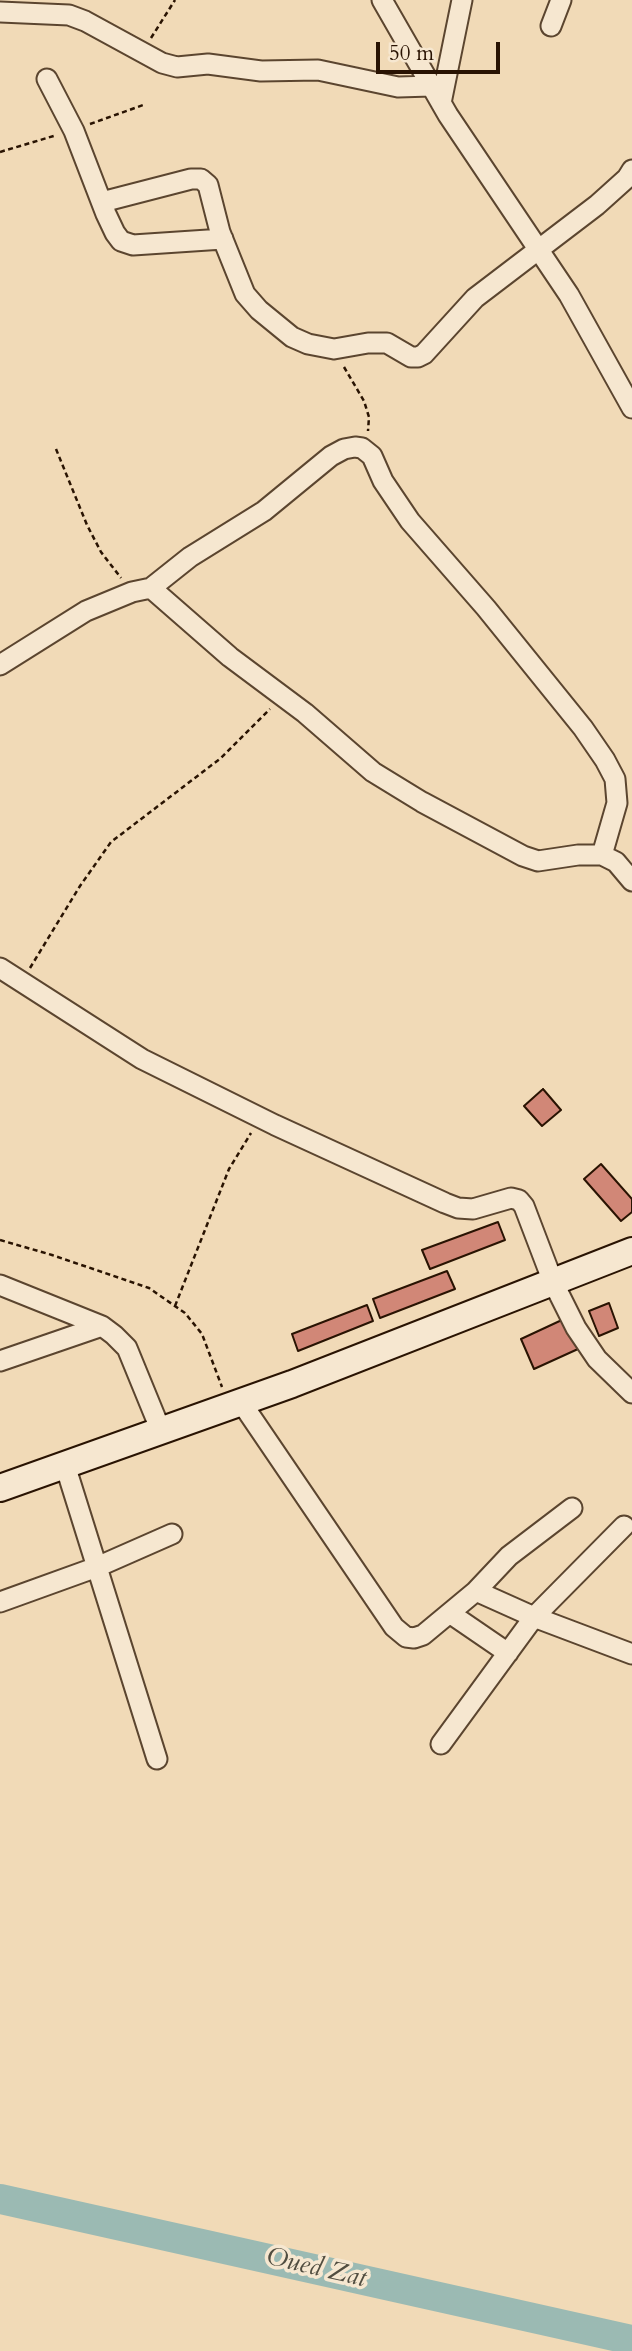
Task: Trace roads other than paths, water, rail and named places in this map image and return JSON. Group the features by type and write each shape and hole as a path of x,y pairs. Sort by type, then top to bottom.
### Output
{"street":[{"path":"382,0 436,94 569,295 632,408"},
{"path":"436,94 462,0"},
{"path":"551,26 561,0"},
{"path":"0,12 69,15 162,63 177,67 208,64 261,71 318,71 436,94"},
{"path":"47,79 74,131 115,233 127,244 223,239"},
{"path":"102,202 191,179 201,179 208,185 237,278 245,294 259,310 292,337 308,344 334,349 368,343 387,343 411,357 418,357 424,354 475,298 597,205 627,178 632,170"},
{"path":"0,665 86,611 141,590 264,511 331,456 355,447 372,456 383,481 410,521 501,626 583,728 605,760 615,779 617,803 602,855"},
{"path":"141,590 282,696 373,772 422,802 523,856 538,861 578,855 602,855 616,862 632,881"},
{"path":"0,968 142,1059 260,1117 458,1208 473,1209 511,1198 519,1200 524,1206 553,1282 576,1328 597,1359 632,1393"},
{"path":"0,1488 363,1357 632,1251"},
{"path":"3,1290 102,1326 127,1348 161,1431"},
{"path":"0,1361 102,1326"},
{"path":"235,1404 394,1627 406,1637 423,1635 451,1614 509,1556 572,1508"},
{"path":"65,1465 157,1759"},
{"path":"441,1744 534,1617 624,1526"},
{"path":"0,1602 97,1567 172,1534"},
{"path":"476,1591 534,1617 632,1654"},
{"path":"451,1614 508,1653"}],"waterway":[{"name":"Oued Zat","path":"0,2199 632,2340"}]}
